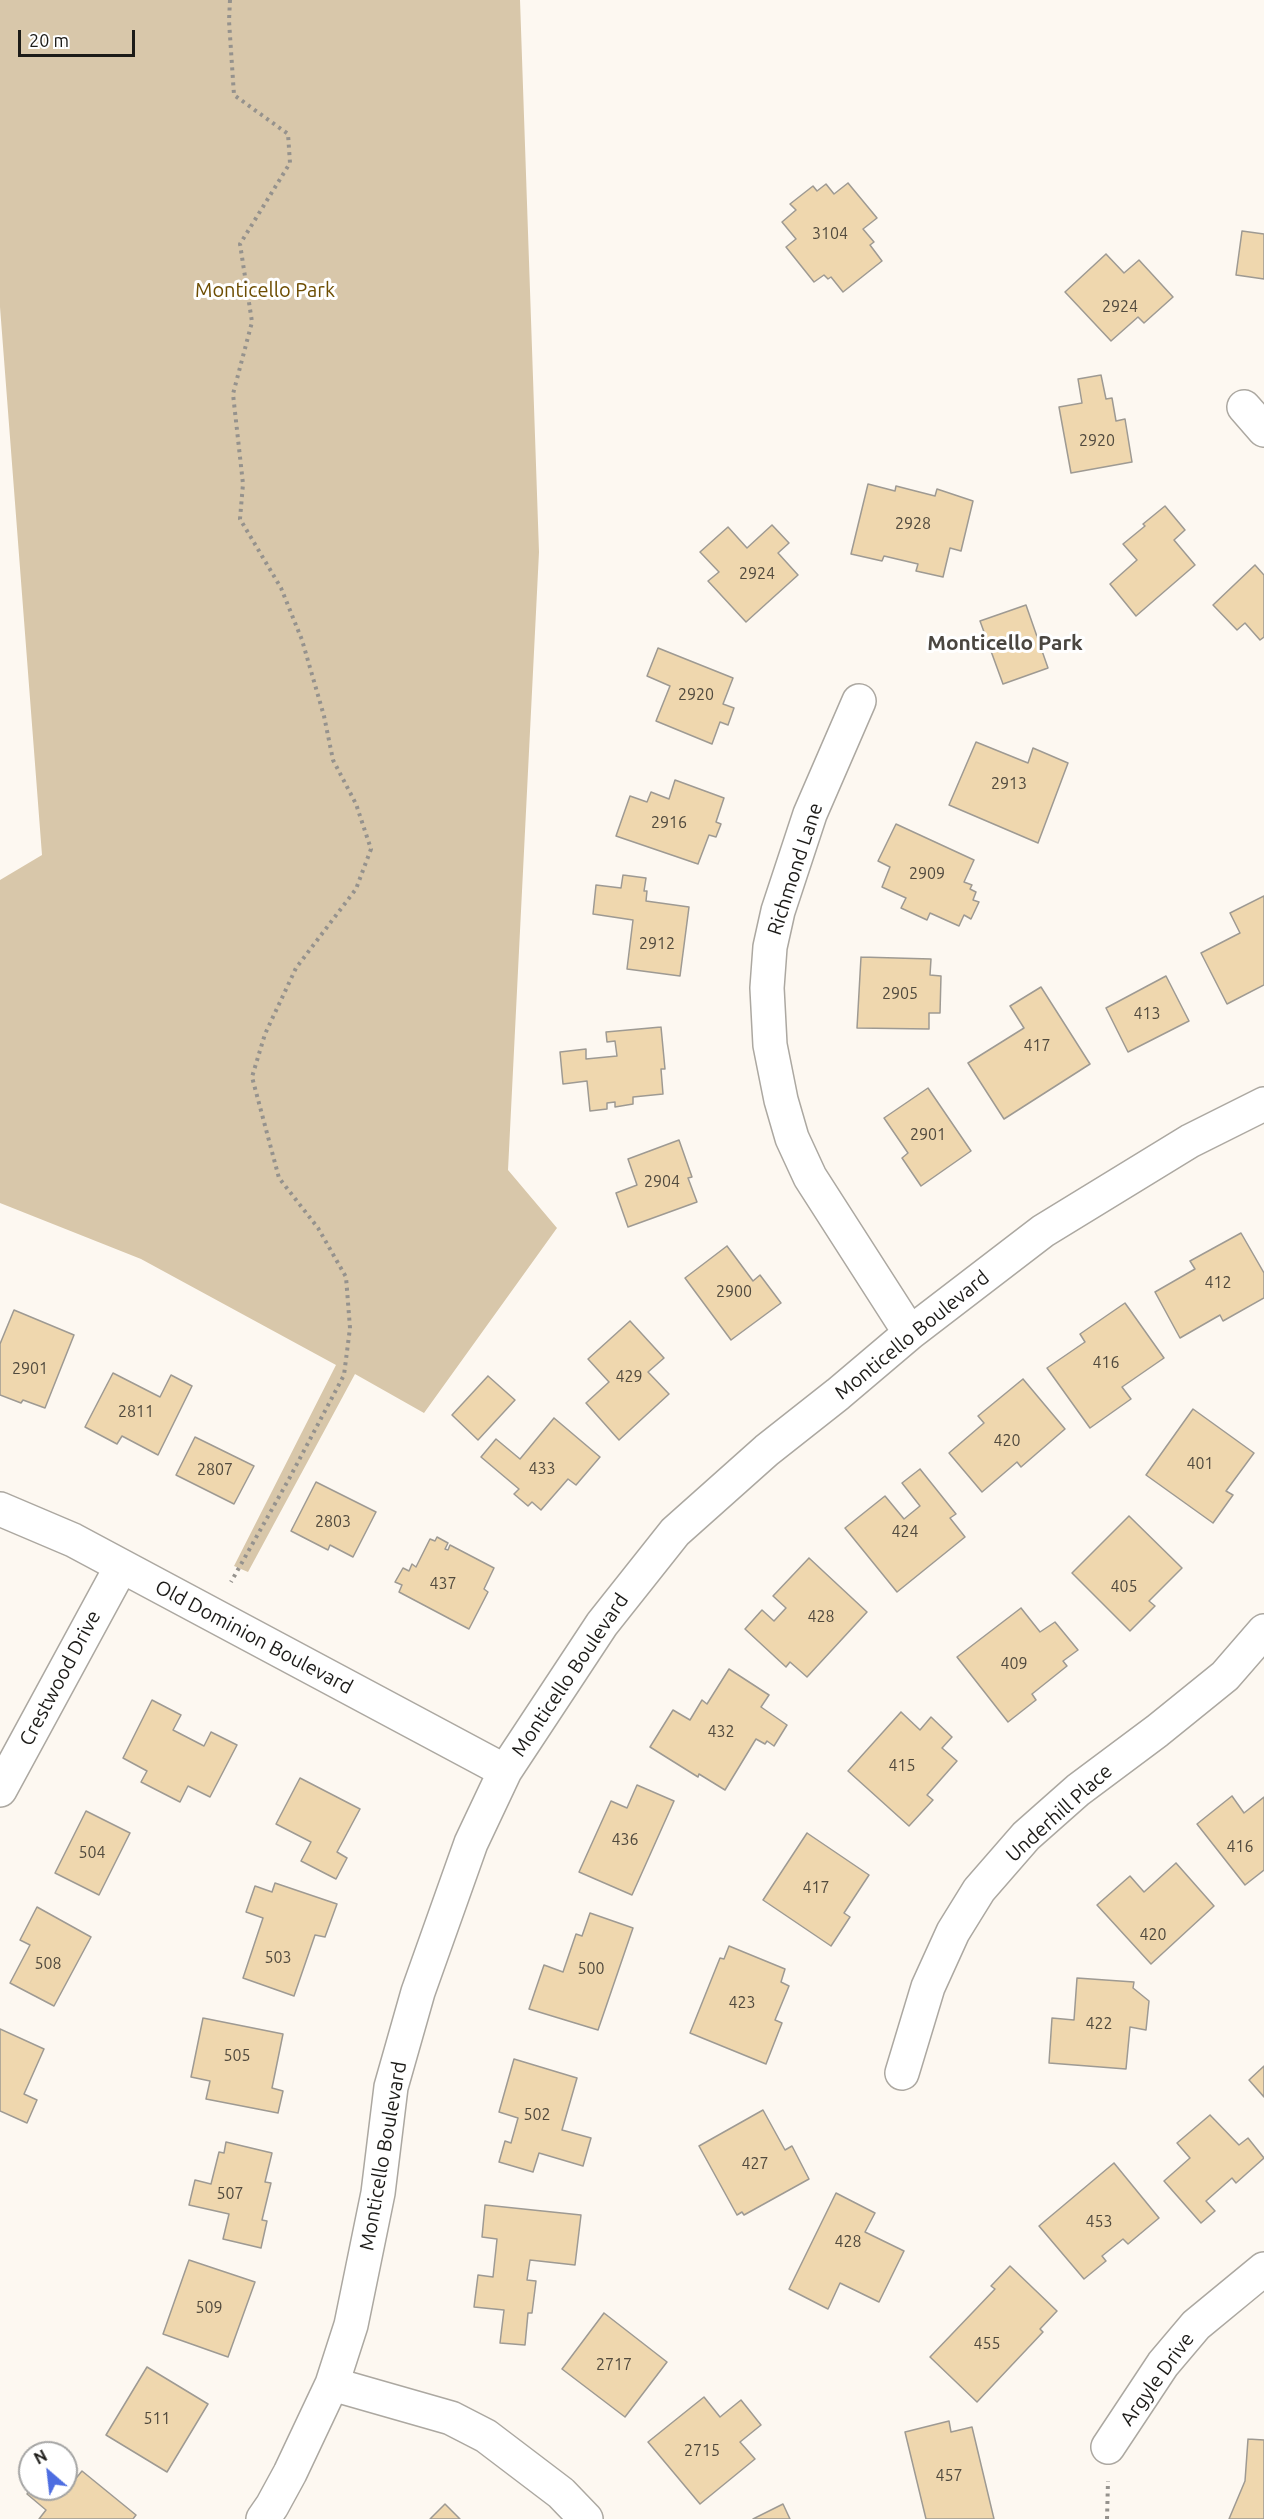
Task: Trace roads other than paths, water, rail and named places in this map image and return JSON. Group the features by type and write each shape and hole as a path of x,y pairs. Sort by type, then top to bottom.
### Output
{"street":[{"name":"Richmond Lane","path":"859,701 810,814 778,911 770,947 767,988 770,1045 781,1100 792,1138 810,1177 910,1333"},
{"name":"Monticello Boulevard","path":"263,2519 273,2506 332,2384 351,2325 378,2193 391,2087 418,1992 471,1843 505,1771 602,1624 675,1532 766,1450 838,1394 910,1333 1043,1231 1190,1141 1264,1104"},
{"name":"Old Dominion Boulevard","path":"0,1509 73,1540 505,1771"},
{"name":"Crestwood Drive","path":"0,1790 120,1567"},
{"name":"Underhill Place","path":"902,2073 928,1987 953,1932 979,1890 1035,1829 1078,1790 1225,1676 1264,1631"},
{"name":"Argyle Drive","path":"1108,2447 1163,2364 1196,2325 1264,2269"},
{"path":"332,2384 451,2418 486,2436 561,2493 586,2519"}],"district":[{"name":"Monticello Park","path":"1005,643"}]}
